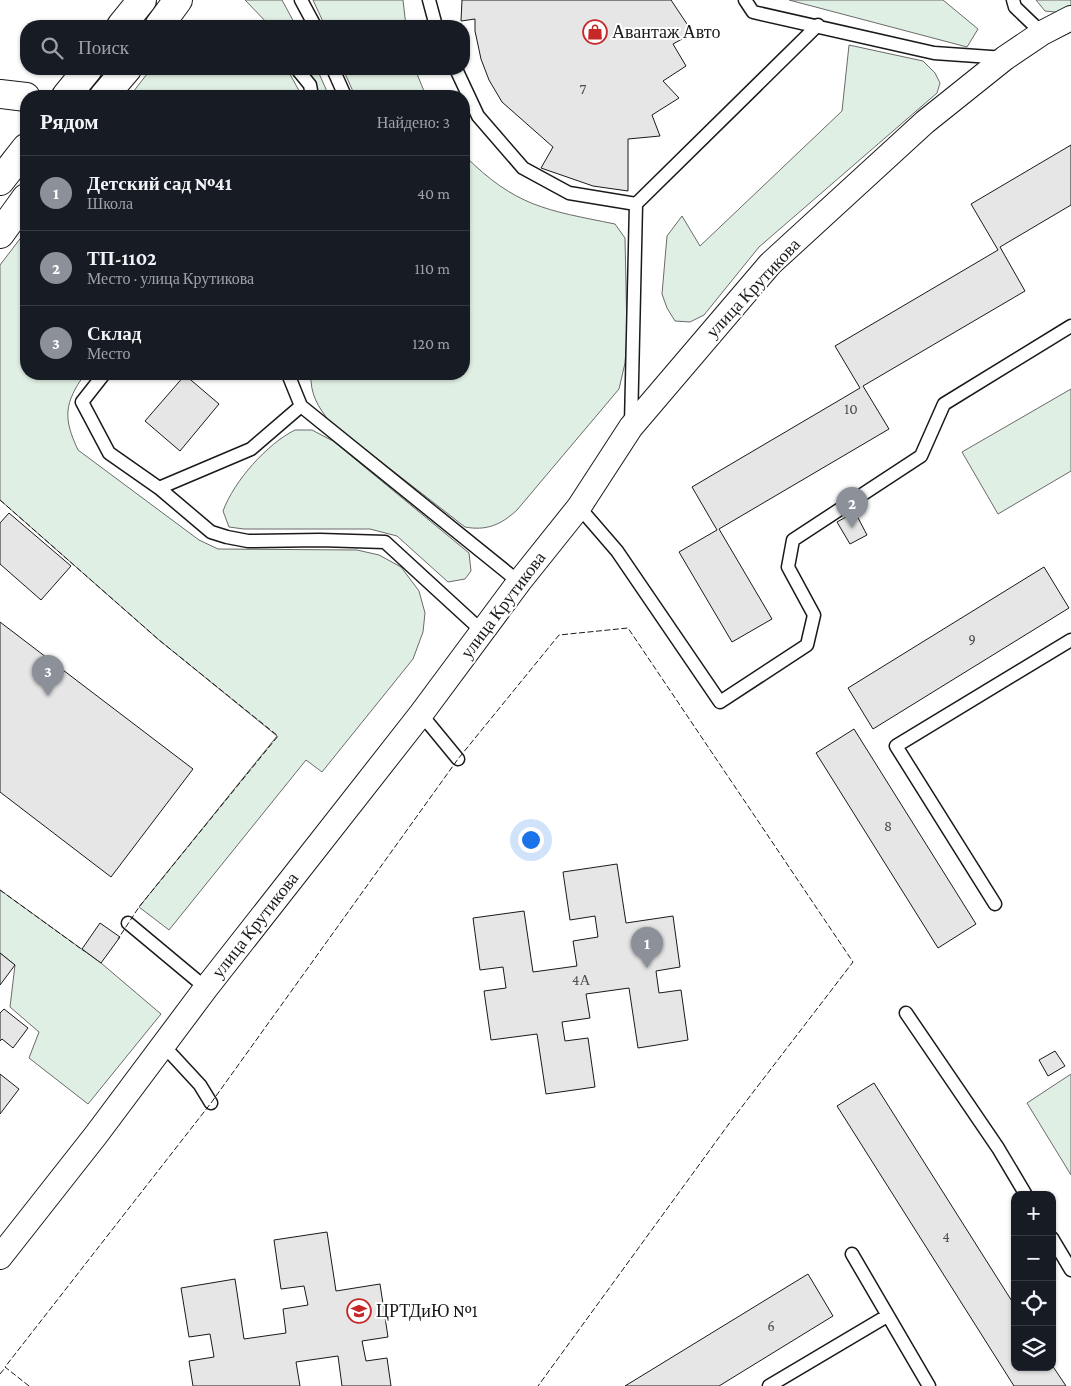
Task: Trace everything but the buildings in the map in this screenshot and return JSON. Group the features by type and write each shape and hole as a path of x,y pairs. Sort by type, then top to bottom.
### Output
{"main road":[{"path":"126,20 142,0"},
{"path":"163,20 178,0"},
{"path":"71,90 83,75"},
{"path":"109,90 122,75"},
{"path":"0,94 20,96"},
{"path":"0,181 20,156"},
{"path":"0,234 20,206"}],"street":[{"name":"улица Крутикова","path":"0,1257 96,1135 206,988 421,714 519,582 579,507 631,427 770,264 925,122 1005,58 1042,33 1071,18"}],"lane":[{"path":"301,0 312,20"},
{"path":"429,0 434,20"},
{"path":"745,0 753,12 818,25 934,53 1005,58"},
{"path":"1013,0 1015,7 1042,33"},
{"path":"631,427 636,204 818,25"},
{"path":"302,75 310,85 311,90"},
{"path":"336,75 342,90"},
{"path":"459,75 466,90"},
{"path":"470,99 478,116 523,168 569,193 636,204"},
{"path":"579,507 617,552 720,702 807,645 814,615 788,567 793,540 921,456 944,404 1071,326"},
{"path":"99,380 82,402 109,453 159,488 211,532 248,541 320,540 385,542 482,631"},
{"path":"290,380 301,406 519,582"},
{"path":"159,488 251,449 301,406"},
{"path":"995,904 896,746 1071,640"},
{"path":"421,714 458,759"},
{"path":"128,923 206,988"},
{"path":"906,1013 998,1148 1024,1191"},
{"path":"164,1045 200,1084 211,1103"},
{"path":"1056,1244 1071,1268"},
{"path":"852,1254 886,1316 930,1386"},
{"path":"769,1386 886,1316"}],"green space":[{"path":"245,0 282,0 293,20 264,20"},
{"path":"313,0 403,0 405,20 322,20"},
{"path":"789,0 943,0 978,29 967,47"},
{"path":"1036,0 1071,0 1071,9 1065,13 1045,11"},
{"path":"849,45 923,61 935,73 940,83 937,93 759,247 704,315 690,322 675,321 667,308 662,294 667,236 682,216 700,246 842,111"},
{"path":"146,75 290,75 299,90 135,90"},
{"path":"311,75 320,75 326,90 318,90"},
{"path":"346,75 417,75 424,90 352,90"},
{"path":"470,160 500,186 516,196 551,210 615,224 625,238 627,334 625,363 619,389 517,510 505,520 493,526 480,528 465,527 330,422 316,400 311,381 470,380"},
{"path":"20,239 20,380 81,380 73,394 68,411 70,429 78,450 199,540 218,549 357,550 379,555 401,567 419,591 425,613 423,632 413,659 322,772 306,760 169,930 139,907 277,736 159,640 0,500 0,265"},
{"path":"1071,389 1071,471 998,514 962,452"},
{"path":"295,430 312,430 333,441 469,553 471,571 465,579 448,582 397,536 370,529 244,529 229,527 223,511 228,499 243,476 273,444"},
{"path":"0,890 101,963 161,1014 88,1104 29,1058 39,1032 10,1007 15,965 0,953"},
{"path":"1071,1074 1071,1175 1027,1103"}],"fence":[{"path":"0,500 159,640 278,736 139,907 118,939"},
{"path":"29,1386 5,1367 211,1103 458,759 559,635 628,628 853,962 731,1121 538,1386"},
{"path":"0,890 84,951"},
{"path":"0,1374 5,1368"}],"place":[{"name":"Авантаж Авто","path":"595,32"},
{"name":"ТП-1102","path":"852,528"},
{"name":"Склад","path":"48,696"},
{"name":"Детский сад №41","path":"647,968"},
{"name":"ЦРТДиЮ №1","path":"359,1311"}]}
